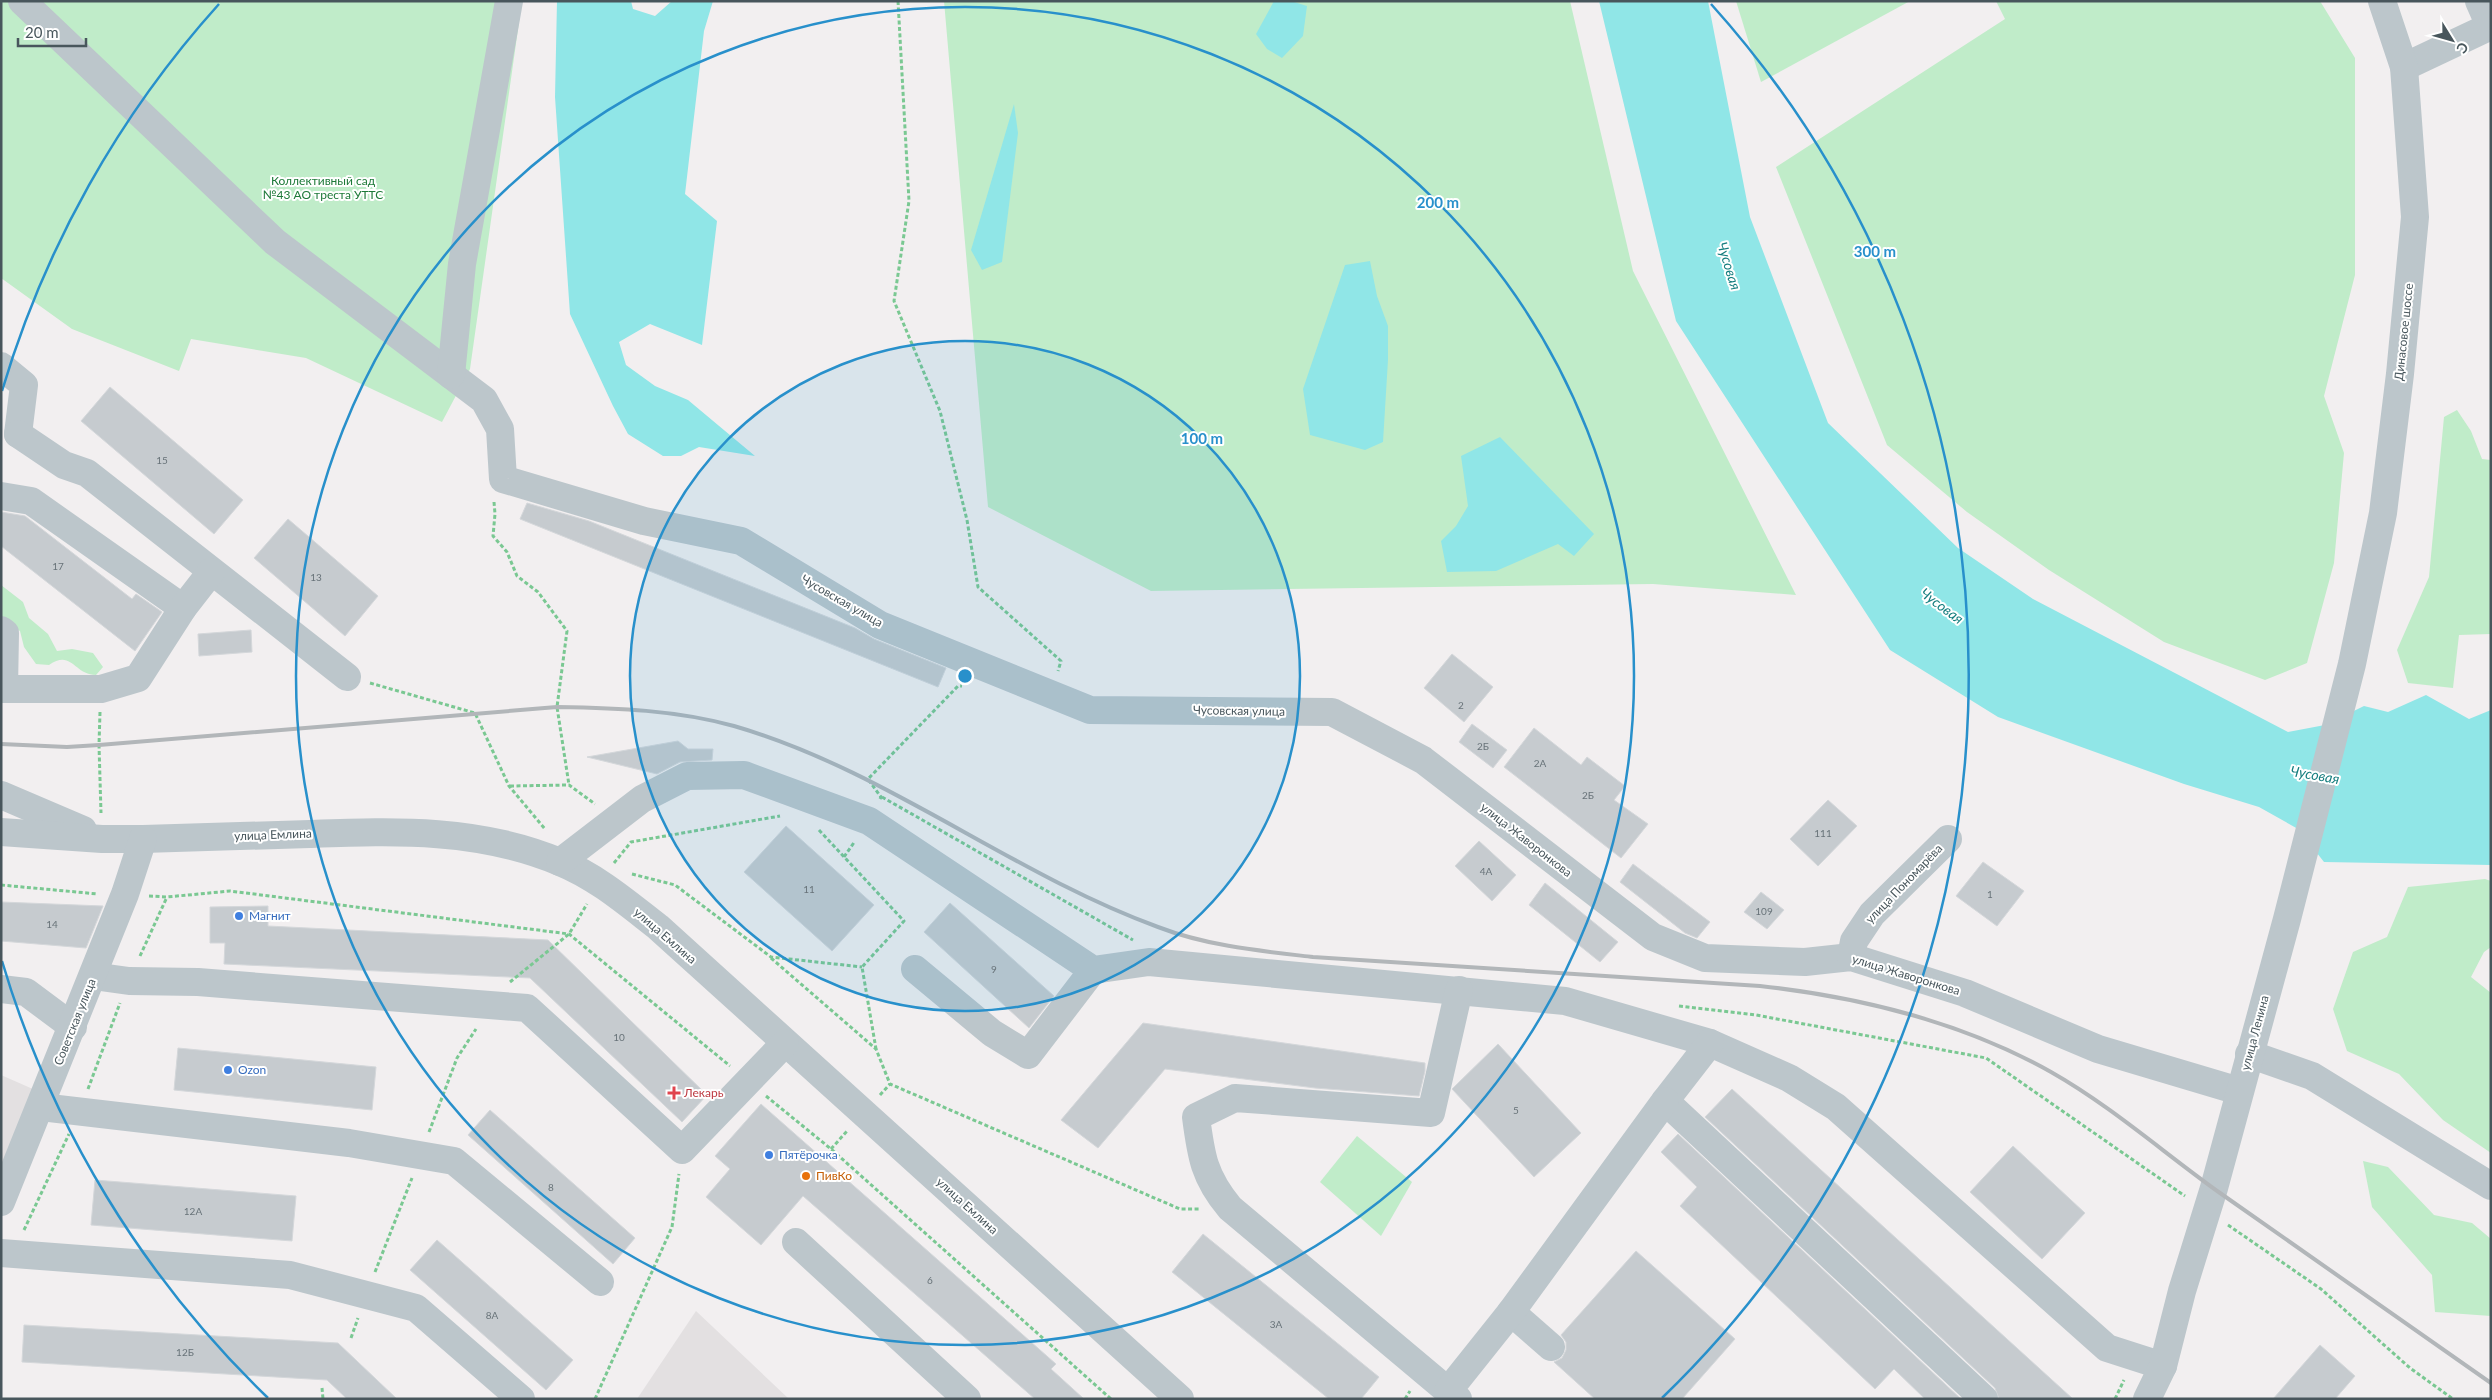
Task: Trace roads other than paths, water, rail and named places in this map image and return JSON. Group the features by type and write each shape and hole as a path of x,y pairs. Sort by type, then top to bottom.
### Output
{"street":[{"path":"22,1 275,242 451,375"},
{"path":"451,375 462,264 509,1"},
{"name":"Динасовое шоссе","path":"2352,664 2383,513 2400,374 2415,217 2404,67 2382,1"},
{"path":"2404,67 2490,26 2479,1"},
{"path":"1,366 24,385 10,438 64,465 87,473 211,572 348,677"},
{"name":"Чусовская улица","path":"451,375 484,400 500,428 503,479 644,521 741,541 880,625 1090,710 1332,712"},
{"path":"1,496 31,500 183,608"},
{"path":"1,630 4,633 3,689 101,689 138,678 183,608 211,572"},
{"name":"улица Ленина","path":"2149,1398 2163,1366 2205,1209 2214,1188 2287,918 2352,664"},
{"name":"улица Жаворонкова","path":"1332,712 1423,760 1653,937 1705,958 1805,962 1851,957 1965,993 2098,1049 2239,1091"},
{"path":"568,856 642,799 686,776 744,774 869,820 1093,970 1149,962 1564,1001 1710,1043 1789,1078 1836,1107 2107,1348 2163,1366"},
{"path":"1,795 102,839"},
{"name":"улица Емлина","path":"1,832 102,839 144,839 401,831 456,834 568,856 604,876 1180,1399"},
{"name":"Советская улица","path":"1,1202 126,894 144,839"},
{"name":"улица Пономарёва","path":"1851,957 1854,941 1872,914 1948,839"},
{"path":"915,969 992,1033 1028,1055 1093,970"},
{"path":"93,976 128,981 198,982 527,1008 682,1150 785,1042"},
{"path":"1,989 26,992 73,1027"},
{"path":"1459,990 1432,1113 1235,1098 1196,1117 1201,1157 1215,1191 1230,1208 1453,1395 1511,1312 1665,1101 1710,1043"},
{"path":"2249,1054 2312,1076 2491,1186"},
{"path":"1665,1101 1984,1399"},
{"path":"41,1107 339,1142 454,1161 600,1282"},
{"path":"796,1242 967,1399"},
{"path":"1,1253 290,1275 416,1308 521,1399"},
{"path":"1511,1312 1551,1347"}],"water":[{"path":"557,1 631,1 633,9 655,16 672,1 713,1 704,31 685,194 717,221 702,345 650,324 619,342 626,365 655,386 688,400 755,456 699,447 681,456 663,456 628,434 570,314 555,97"},
{"path":"1274,1 1291,1 1307,6 1303,36 1282,58 1267,49 1256,34"},
{"name":"Чусовая","path":"1599,1 1708,1 1750,217 1828,423 1958,548 2033,599 2288,732 2325,725 2364,706 2388,712 2426,695 2469,719 2491,710 2491,865 2324,862 2298,829 2259,807 2184,784 1998,717 1890,650 1676,321"},
{"path":"1014,104 1018,133 1002,262 982,270 971,250"},
{"path":"1370,261 1377,296 1388,326 1388,360 1383,442 1365,450 1310,435 1303,389 1345,265"},
{"path":"1500,437 1594,534 1574,556 1558,544 1496,571 1447,572 1441,541 1456,526 1468,506 1461,456"}],"railway":[{"path":"1,744 67,747 99,745 557,707 624,709 690,716 734,726 790,745 844,768 1051,879 1104,905 1158,927 1196,939 1234,947 1313,957 1760,986 1835,997 1910,1014 1982,1039 2017,1054 2073,1085 2220,1193 2491,1383"}],"place":[{"name":"Магнит","path":"239,916"},
{"name":"Ozon","path":"228,1070"},
{"name":"Лекарь","path":"674,1093"},
{"name":"Пятёрочка","path":"769,1155"},
{"name":"ПивКо","path":"806,1176"}],"park label":[{"name":"Коллективный сад №43 АО треста УТТС","path":"323,188"}]}
